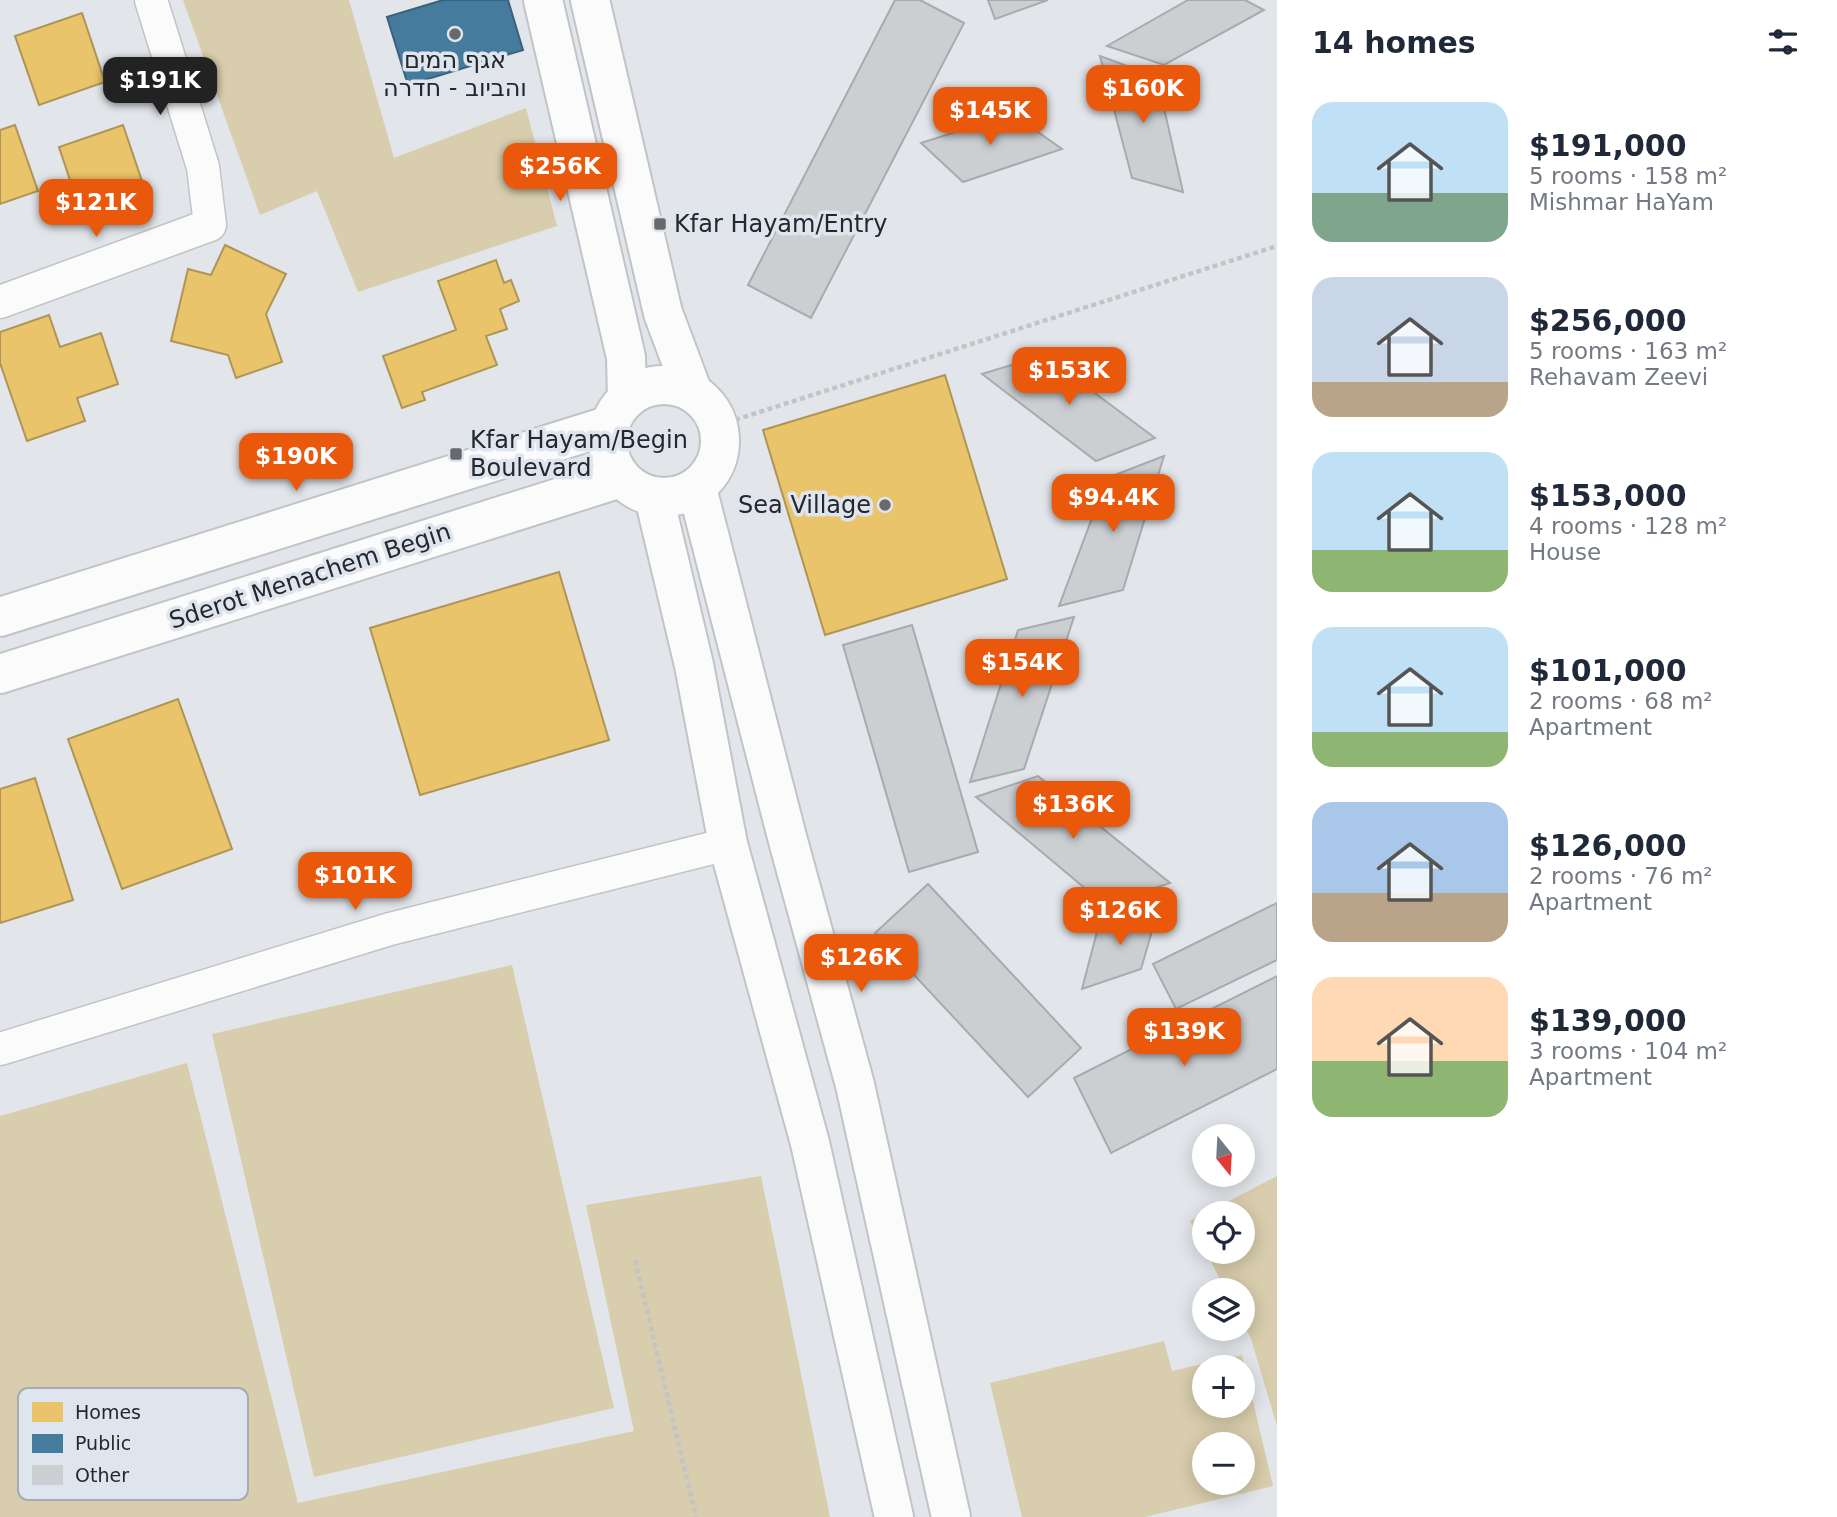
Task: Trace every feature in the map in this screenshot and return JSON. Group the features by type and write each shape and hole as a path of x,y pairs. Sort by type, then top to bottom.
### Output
{"street":[{"path":"0,302 210,225 203,167 151,0"},
{"path":"0,617 618,412 639,391 654,386 669,385 693,393 712,410 719,425 721,443 718,460 710,475 697,488 684,495 654,498 636,491 621,478 611,462 607,444 618,412 626,357 543,0"},
{"path":"590,0 663,313 693,393"},
{"name":"Sderot Menachem Begin","path":"0,674 621,478"},
{"path":"697,488 787,837 855,1085 951,1517"},
{"path":"654,498 694,665 728,844 810,1143 894,1517"},
{"path":"0,1049 390,929 728,844"}],"path":[{"path":"719,425 1277,246"},
{"path":"635,1260 696,1517"}],"shaded area":[{"path":"183,0 349,0 394,158 526,108 557,226 358,292 317,191 260,215"},
{"path":"512,965 614,1408 314,1477 212,1034"},
{"path":"187,1063 298,1503 634,1431 586,1205 761,1176 830,1517 0,1517 0,1116"},
{"path":"1277,1176 1277,1426 1252,1341 1255,1341 1255,1278 1219,1278 1212,1264 1255,1264 1255,1201 1229,1201"},
{"path":"1164,1341 1172,1371 1192,1366 1192,1418 1255,1418 1255,1410 1273,1486 1255,1490 1255,1432 1192,1432 1192,1495 1236,1495 1145,1517 1022,1517 990,1383"}],"building: Homes":[{"path":"82,13 105,82 39,105 15,36"},
{"path":"15,125 38,191 0,204 0,130"},
{"path":"123,125 144,187 80,210 59,147"},
{"path":"225,245 286,274 266,314 282,362 236,378 228,355 171,341 188,269 211,275"},
{"path":"496,260 504,283 511,280 519,301 500,309 507,329 486,336 497,365 422,392 425,400 402,408 383,356 456,330 438,281"},
{"path":"49,315 60,347 101,333 118,384 77,398 85,421 27,441 0,363 0,332"},
{"name":"Sea Village","path":"945,375 1007,579 825,635 763,430"},
{"path":"559,572 609,740 420,795 370,628"},
{"path":"178,699 232,849 122,889 68,739"},
{"path":"35,778 73,900 0,923 0,789"}],"building: Public":[{"name":"אגף המים והביוב - חדרה","path":"443,0 508,0 523,50 408,85 387,17"}],"building: Other":[{"path":"895,0 920,0 964,23 811,318 748,285"},
{"path":"988,0 1048,0 995,19"},
{"path":"1188,0 1245,0 1264,10 1164,65 1107,46"},
{"path":"1100,56 1157,77 1183,192 1132,178"},
{"path":"1012,114 1062,149 963,182 921,143"},
{"path":"1044,355 1155,438 1096,461 982,374"},
{"path":"1164,456 1123,590 1059,606 1107,478"},
{"path":"1074,617 1024,769 970,782 1018,630"},
{"path":"912,625 978,852 909,872 843,645"},
{"path":"1038,776 1170,883 1105,905 976,797"},
{"path":"928,884 1081,1048 1028,1097 875,933"},
{"path":"1277,903 1277,960 1176,1009 1153,964"},
{"path":"1159,907 1141,969 1082,989 1099,924"},
{"path":"1277,976 1277,1069 1111,1153 1074,1078"}],"place":[{"name":"אגף המים והביוב - חדרה","path":"455,34"},
{"name":"Kfar Hayam/Entry","path":"660,224"},
{"name":"Kfar Hayam/Begin Boulevard","path":"456,454"},
{"name":"Sea Village","path":"885,505"}]}
